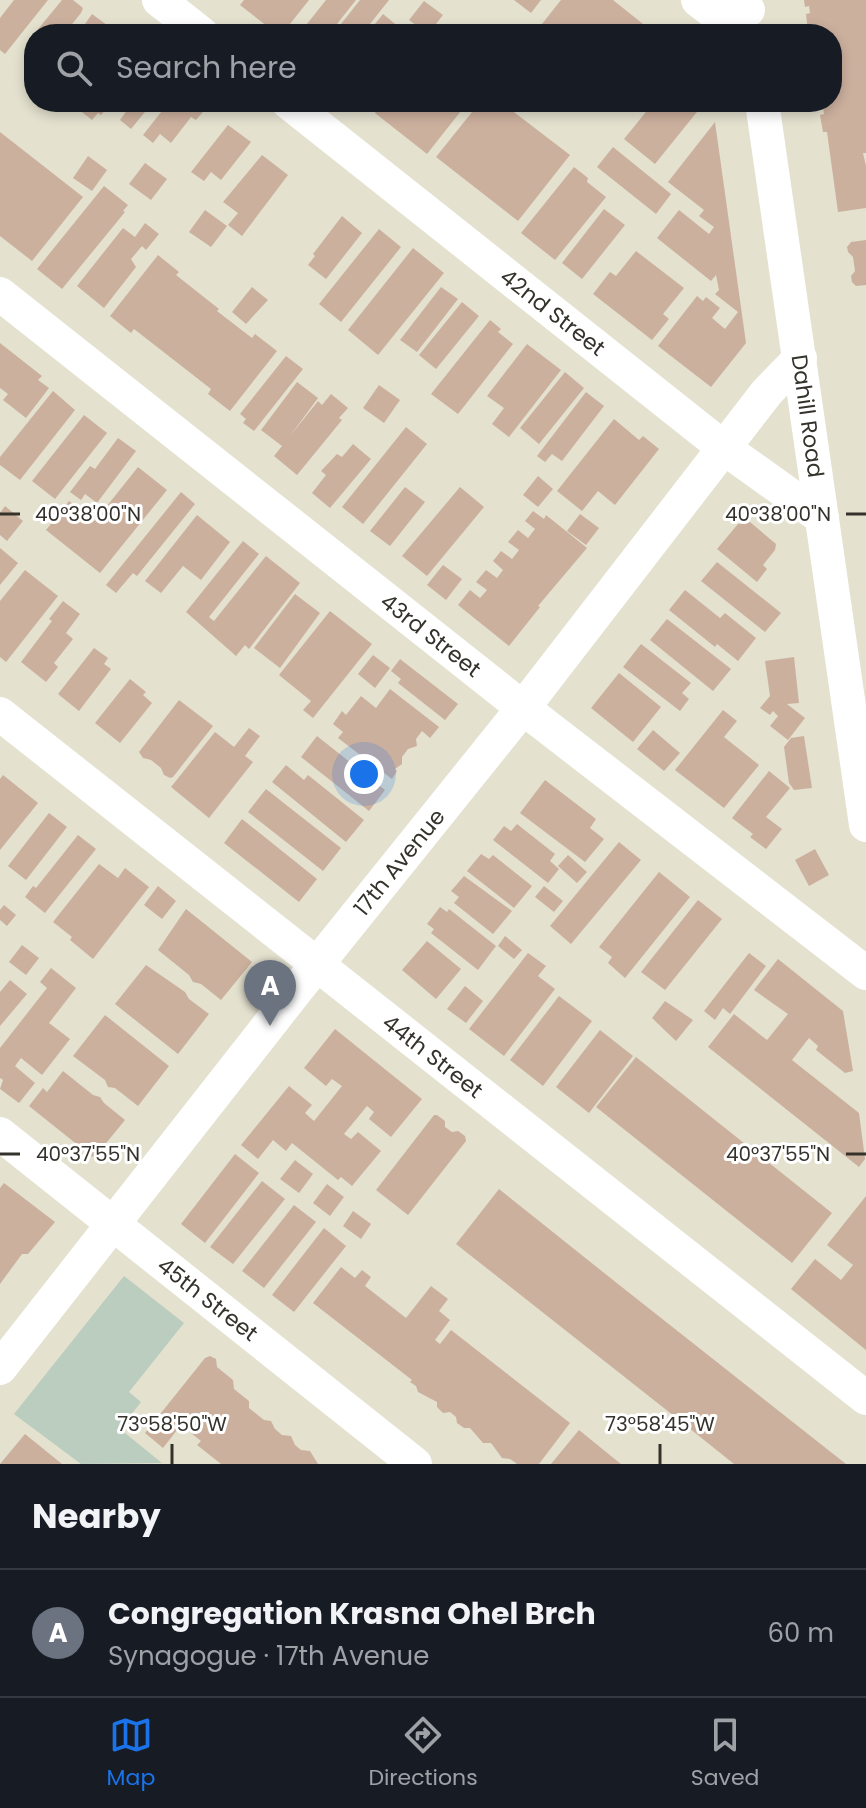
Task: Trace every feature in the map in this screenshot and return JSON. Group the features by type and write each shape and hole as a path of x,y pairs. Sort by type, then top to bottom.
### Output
{"street":[{"path":"159,0 189,24"},
{"path":"698,0 711,10 749,15"},
{"name":"42nd Street","path":"301,112 724,448 822,518"},
{"name":"Dahill Road","path":"763,112 822,518 854,645 866,825"},
{"name":"43rd Street","path":"0,294 523,708 866,973"},
{"name":"17th Avenue","path":"0,1368 316,965 523,708 767,392 800,358"},
{"name":"44th Street","path":"0,714 866,1398"},
{"name":"45th Street","path":"0,1134 415,1464"}],"green space":[{"path":"124,1276 184,1323 129,1392 141,1402 120,1429 162,1463 81,1464 14,1414"}],"building":[{"path":"14,0 48,0 29,24 24,24 24,30 5,54 0,50 0,18"},
{"path":"62,0 73,0 83,8 72,24 42,24"},
{"path":"244,0 309,0 290,24 264,24 240,5"},
{"path":"326,0 356,0 337,24 307,24"},
{"path":"360,0 389,0 370,24 341,24"},
{"path":"514,0 541,0 531,13"},
{"path":"561,0 613,0 643,24 542,24"},
{"path":"804,0 866,0 866,153 863,153 866,208 838,212 827,132 823,132 820,115 824,112 842,112 842,24 807,24 806,14 810,13 809,6 805,7"},
{"path":"424,1 443,15 436,24 414,24 409,20"},
{"path":"92,14 106,24 85,24"},
{"path":"383,14 395,24 375,24"},
{"path":"82,112 104,112 101,115 98,113 92,120"},
{"path":"126,112 145,112 131,129 120,120"},
{"path":"161,112 203,112 196,120 191,117 171,143 160,134 153,143 143,135"},
{"path":"376,112 460,112 427,154"},
{"path":"472,112 514,112 570,155 518,221 436,157"},
{"path":"646,112 697,112 655,164 624,139"},
{"path":"715,122 746,343 711,387 658,346 697,296 703,301 706,297 720,308 712,318 725,329 738,312 715,294 719,290 716,275 711,281 657,238 679,210 709,234 714,227 699,216 704,210 668,182"},
{"path":"228,125 251,142 221,180 211,172 204,181 191,172"},
{"path":"0,132 83,197 32,261 0,236"},
{"path":"613,147 671,194 656,214 597,167"},
{"path":"262,155 288,175 242,236 228,225 238,213 223,202"},
{"path":"88,156 107,170 92,191 73,178"},
{"path":"145,163 167,179 151,200 129,184"},
{"path":"574,167 606,197 555,260 521,233"},
{"path":"104,186 128,205 62,289 37,269"},
{"path":"604,209 625,225 582,279 562,263"},
{"path":"205,210 227,226 211,247 189,232"},
{"path":"342,216 362,233 326,279 308,265"},
{"path":"145,223 159,234 146,250 142,246 131,259 136,267 104,308 77,286 123,228 135,237"},
{"path":"379,229 401,247 341,322 319,304"},
{"path":"866,240 866,285 856,286 851,276 855,271 853,257 847,247 851,242"},
{"path":"413,248 444,273 378,355 348,330"},
{"path":"636,251 684,288 663,314 669,319 652,340 593,294 610,272 616,276"},
{"path":"158,255 179,272 176,275 219,309 217,311 252,338 255,334 277,351 230,411 208,394 211,389 134,329 131,333 110,316"},
{"path":"252,287 268,300 246,324 232,312"},
{"path":"441,287 458,299 417,352 400,340"},
{"path":"462,302 479,316 436,369 419,355"},
{"path":"490,320 501,329 498,332 513,344 458,414 431,394"},
{"path":"0,343 42,376 38,380 49,388 26,418 3,400 8,394 0,388"},
{"path":"527,344 561,370 509,437 492,424 504,408 487,396"},
{"path":"286,356 303,369 254,431 243,423 246,419 240,414"},
{"path":"565,372 584,388 539,444 520,428"},
{"path":"297,382 318,398 290,436 318,401 322,405 331,394 348,408 339,418 342,420 297,475 274,456 282,446 261,430"},
{"path":"379,385 400,400 384,423 363,408"},
{"path":"53,391 75,410 20,480 0,465 0,457"},
{"path":"586,392 604,406 562,461 552,454 545,462 537,456"},
{"path":"84,415 107,433 55,499 32,481"},
{"path":"614,419 639,440 643,436 659,449 615,505 598,491 582,511 557,491"},
{"path":"406,427 427,444 363,524 342,507"},
{"path":"118,438 136,451 97,503 85,494 81,500 70,492 90,466 95,469"},
{"path":"353,444 371,459 330,508 312,493 326,475 321,471 337,454 342,457"},
{"path":"138,467 167,490 100,573 46,530 69,501 95,521"},
{"path":"538,476 553,489 538,507 523,495"},
{"path":"405,487 425,502 390,546 370,531"},
{"path":"460,487 484,507 427,576 402,556"},
{"path":"181,492 195,504 137,576 133,573 116,593 106,585"},
{"path":"5,506 23,521 7,541 0,535 0,513"},
{"path":"533,511 544,519 546,515 587,548 509,646 458,605 470,590 480,598 487,590 476,582 486,570 497,578 503,570 493,561 501,551 512,559 519,550 508,542 518,530 528,538 535,529 525,521"},
{"path":"580,514 599,528 586,545 567,531"},
{"path":"197,515 230,542 201,580 183,566 161,593 145,581"},
{"path":"750,522 776,544 763,565 767,569 757,582 717,549 738,524"},
{"path":"243,541 259,554 209,617 214,621 266,556 300,583 249,649 245,645 236,656 186,612"},
{"path":"0,548 18,563 0,585"},
{"path":"717,562 781,613 765,632 701,581"},
{"path":"443,565 462,579 446,600 427,585"},
{"path":"25,570 58,596 6,662 0,657 0,601"},
{"path":"685,590 720,618 725,613 756,638 738,661 717,644 715,647 669,610"},
{"path":"295,594 320,613 280,668 254,648"},
{"path":"63,601 80,614 66,633 73,639 54,663 58,667 46,682 21,662"},
{"path":"330,611 372,644 313,718 303,710 311,701 279,675"},
{"path":"667,619 731,669 713,691 650,640"},
{"path":"641,644 691,683 682,693 689,699 680,711 623,667"},
{"path":"94,648 108,658 104,664 111,669 79,711 58,694"},
{"path":"373,655 390,668 375,688 358,674"},
{"path":"794,657 799,703 787,704 805,718 788,740 770,726 778,716 773,711 770,715 760,708 770,696 765,661"},
{"path":"400,659 458,704 445,720 398,683 401,679 391,671"},
{"path":"619,673 661,707 633,742 591,708"},
{"path":"130,679 146,692 143,695 152,703 120,743 95,723"},
{"path":"390,689 439,727 430,738 422,731 416,739 417,746 408,749 392,779 338,738 343,732 333,724 342,711 346,715 361,696 376,708"},
{"path":"179,700 213,726 170,778 139,752"},
{"path":"723,710 737,721 724,737 759,765 724,808 675,770"},
{"path":"249,728 260,736 245,756 253,762 209,818 171,787 215,732 234,747"},
{"path":"653,730 680,753 664,771 637,749"},
{"path":"317,736 385,790 369,811 301,757"},
{"path":"804,736 812,788 794,790 789,783 784,747 791,738"},
{"path":"286,765 304,780 308,775 364,820 346,842 272,782"},
{"path":"769,771 790,788 766,817 782,829 766,849 732,818"},
{"path":"3,775 38,803 0,850 0,779"},
{"path":"545,780 596,819 590,828 604,839 585,862 520,813"},
{"path":"266,789 341,848 323,871 248,812"},
{"path":"49,813 67,827 26,880 8,866"},
{"path":"242,819 317,879 299,902 224,843"},
{"path":"517,824 555,854 550,861 559,869 548,883 493,840 504,826 511,831"},
{"path":"78,835 96,849 45,913 25,897 33,886 36,888"},
{"path":"619,842 641,860 571,944 550,926"},
{"path":"815,849 829,875 809,886 795,860"},
{"path":"481,854 489,859 493,855 532,886 514,908 467,871"},
{"path":"568,855 587,872 577,883 558,866"},
{"path":"99,864 118,878 125,868 149,887 93,959 53,922"},
{"path":"659,872 690,897 625,978 608,963 612,957 599,947"},
{"path":"464,876 512,911 493,934 454,903 459,897 451,891"},
{"path":"158,886 176,901 162,919 144,905"},
{"path":"544,886 563,901 554,912 535,897"},
{"path":"698,900 722,919 665,990 641,972"},
{"path":"4,905 16,915 7,926 0,920 0,910"},
{"path":"440,907 447,912 449,909 496,946 478,970 431,933 434,929 427,924"},
{"path":"186,909 252,962 221,1000 201,984 193,982 189,975 158,950"},
{"path":"505,936 522,950 514,959 498,946"},
{"path":"427,941 461,969 436,999 402,970"},
{"path":"22,945 39,958 26,975 9,962"},
{"path":"528,953 546,966 538,976 555,989 504,1056 469,1029"},
{"path":"749,953 766,966 730,1014 723,1008 715,1020 704,1011"},
{"path":"778,959 843,1011 853,1071 845,1073 816,1050 818,1046 809,1038 792,1060 859,1113 865,1159 859,1167 708,1047 734,1014 767,1040 788,1014 754,990"},
{"path":"146,965 185,992 189,999 209,1014 178,1054 115,1004"},
{"path":"51,968 76,988 49,1023 70,1039 42,1075 21,1058 15,1066 35,1083 19,1103 0,1089 3,1080 0,1078 0,1048 47,988 40,982"},
{"path":"10,980 27,994 0,1026 0,992"},
{"path":"465,986 483,1001 466,1023 447,1009"},
{"path":"559,996 592,1021 543,1086 510,1060"},
{"path":"665,1001 693,1020 676,1041 652,1018"},
{"path":"105,1015 169,1066 138,1106 115,1088 108,1087 105,1080 73,1056"},
{"path":"335,1029 422,1099 391,1137 369,1119 374,1112 367,1106 344,1134 351,1139 358,1132 381,1151 352,1186 341,1177 338,1180 292,1143 286,1151 273,1140 258,1159 241,1145 289,1086 312,1105 305,1113 314,1121 342,1086 332,1079 326,1086 304,1068"},
{"path":"600,1030 633,1056 589,1113 556,1087"},
{"path":"636,1057 832,1213 792,1263 596,1107"},
{"path":"63,1071 100,1097 125,1120 94,1158 29,1106 43,1088 47,1092"},
{"path":"434,1115 445,1121 445,1127 452,1132 458,1131 465,1136 466,1141 408,1215 376,1190"},
{"path":"235,1154 259,1173 205,1243 181,1224"},
{"path":"295,1160 313,1174 299,1193 280,1179"},
{"path":"262,1181 285,1199 233,1264 210,1247"},
{"path":"4,1183 55,1222 28,1254 22,1254 0,1284 0,1188"},
{"path":"327,1184 344,1197 330,1216 313,1203"},
{"path":"499,1189 846,1464 734,1464 456,1244"},
{"path":"866,1196 866,1350 791,1289 815,1259 841,1280 853,1265 827,1245"},
{"path":"294,1205 316,1222 264,1288 242,1271"},
{"path":"353,1211 371,1224 361,1239 343,1226"},
{"path":"324,1228 346,1246 294,1312 272,1295"},
{"path":"341,1267 355,1278 362,1270 371,1277 365,1286 406,1318 431,1286 448,1299 439,1311 450,1320 435,1340 440,1344 451,1330 570,1423 539,1464 517,1464 502,1458 491,1443 483,1443 470,1428 457,1423 450,1412 443,1413 437,1402 418,1392 410,1382 412,1380 313,1303"},
{"path":"210,1356 216,1359 217,1367 233,1380 234,1389 249,1401 249,1408 264,1420 271,1421 282,1435 291,1436 301,1450 310,1451 318,1464 221,1464 197,1445 201,1441 181,1425 163,1448 145,1433 205,1358"},
{"path":"579,1430 611,1456 621,1464 551,1464"},
{"path":"25,1434 62,1464 0,1464"}],"place":[{"name":"Congregation Krasna Ohel Brch","path":"270,1026"}]}
